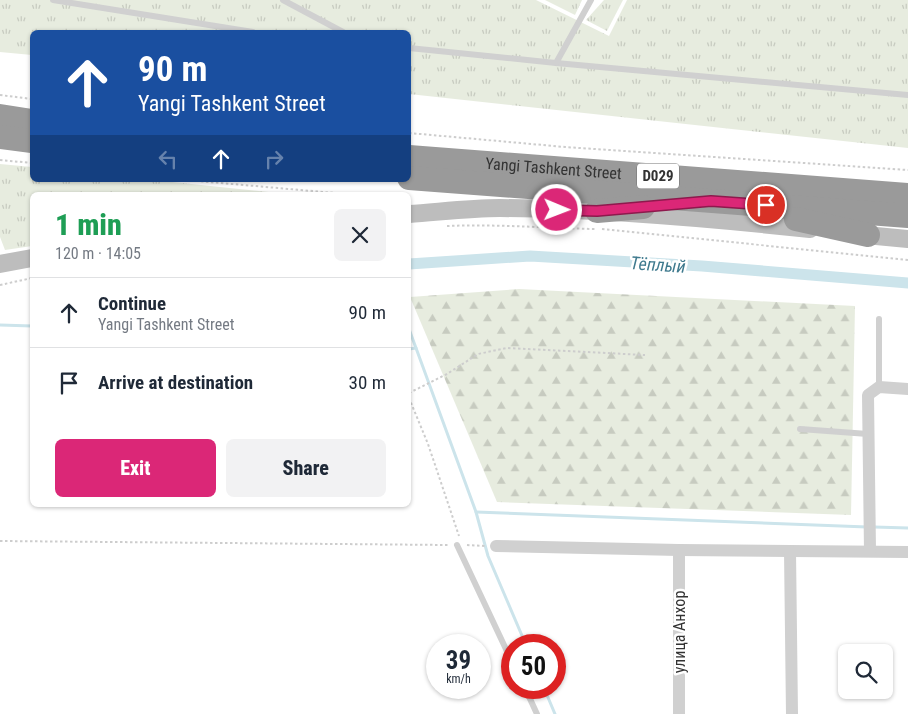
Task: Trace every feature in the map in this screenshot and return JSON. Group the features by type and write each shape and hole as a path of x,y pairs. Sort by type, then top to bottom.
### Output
{"highway":[{"path":"0,116 30,121"},
{"path":"0,137 30,141"},
{"name":"Yangi Tashkent Street","path":"411,157 908,195"},
{"name":"Yangi Tashkent Street","path":"411,178 908,216"},
{"path":"597,211 711,201 868,235"}],"main road":[{"path":"411,214 497,208 597,211 731,220 908,239"},
{"path":"0,264 30,258"}],"street":[{"path":"870,551 868,396 879,387 908,389"},
{"path":"496,546 908,552"},
{"name":"улица Анхор","path":"679,550 679,714"},
{"path":"790,551 792,714"}],"lane":[{"path":"53,0 240,30"},
{"path":"283,0 339,30"},
{"path":"556,63 591,0"},
{"path":"411,48 908,94"},
{"path":"878,319 879,387"},
{"path":"800,428 868,434"},
{"path":"460,545 501,637"},
{"path":"530,699 537,714"}],"path":[{"path":"0,95 30,99"},
{"path":"411,133 565,147 908,170"},
{"path":"0,160 30,163"},
{"path":"209,182 324,192"},
{"path":"439,226 488,225 599,229 908,260"},
{"path":"0,285 30,278"},
{"path":"411,392 447,374 478,354 507,348 645,355"},
{"path":"411,403 428,444 460,545"},
{"path":"0,541 496,546"}],"green space":[{"path":"0,0 536,0 609,36 627,0 908,0 908,148 411,94 411,30 30,30 30,55 0,52"},
{"path":"545,0 582,0 575,15"},
{"path":"604,0 623,0 607,31 586,20"},
{"path":"0,164 30,167 30,182 172,182 269,192 30,192 30,246 5,250 0,237"},
{"path":"519,289 855,306 851,515 497,502 411,297"}],"waterway":[{"name":"Тёплый","path":"411,264 530,256 702,266 908,283"},
{"path":"0,325 30,326"},
{"path":"411,334 416,348"},
{"path":"411,349 416,348 476,512 488,556 521,634"},
{"path":"476,512 867,527"},
{"path":"874,527 908,528"},
{"path":"549,699 555,714"}],"route":[{"path":"557,210 597,211 711,201 766,205"}]}
